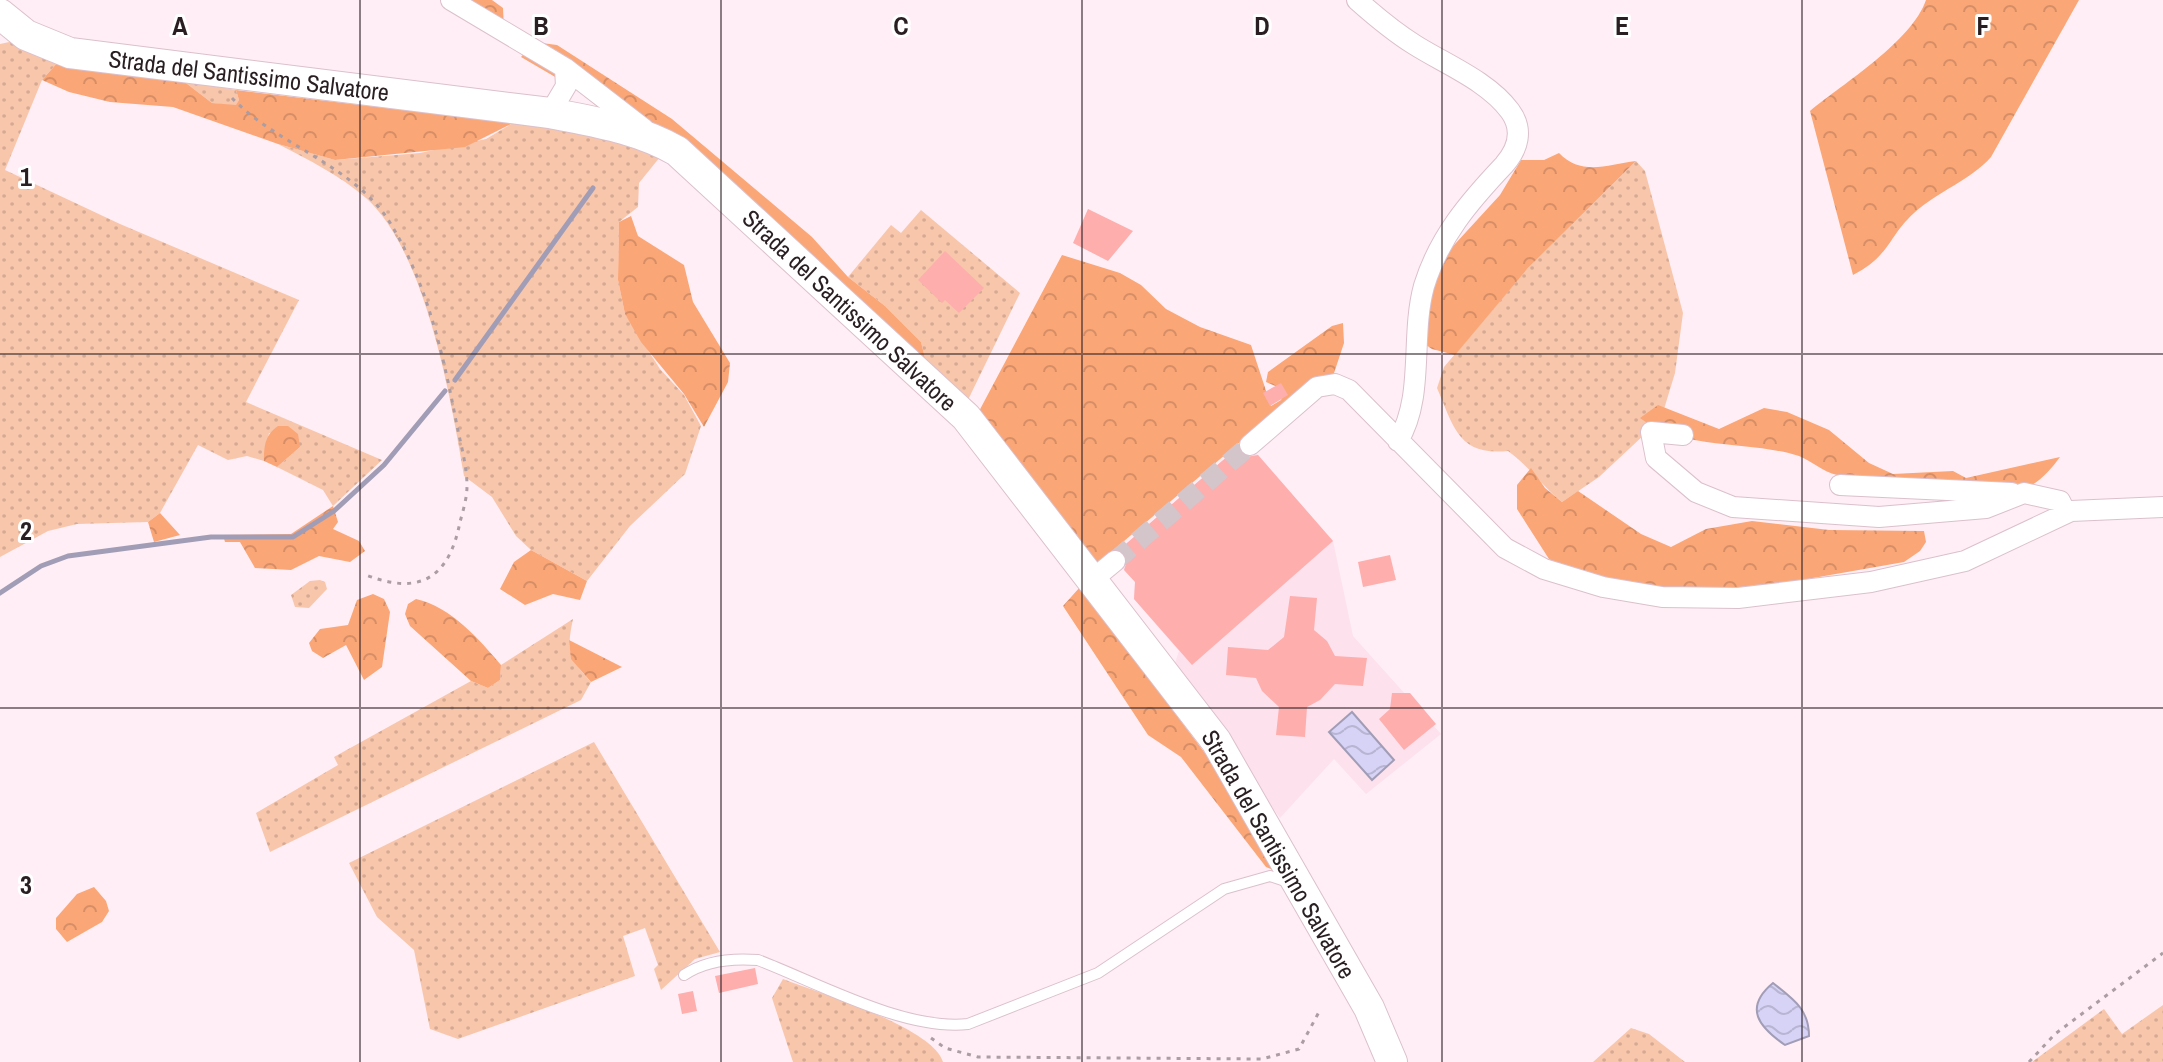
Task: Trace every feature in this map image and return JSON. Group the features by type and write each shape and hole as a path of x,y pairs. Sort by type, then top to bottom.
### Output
{"street":[{"path":"451,0 565,68 655,138"},
{"path":"1357,0 1412,43 1496,97 1511,112 1519,133 1517,150 1458,217 1440,245 1424,287 1417,327 1410,422 1398,441"},
{"name":"Strada del Santissimo Salvatore","path":"0,14 26,35 70,53 550,113 655,138 694,166 966,417 1216,741 1369,1008 1392,1062"},
{"path":"550,113 566,86 565,68"},
{"path":"1250,445 1317,387 1335,384 1349,390 1505,548 1544,569 1603,587 1662,597 1738,598 1871,582 1965,561 2066,513 2163,507"},
{"path":"1683,435 1651,432 1656,458 1696,492 1733,507 1879,517 1986,508 2024,493"},
{"path":"1840,485 2024,493 2060,501 2066,513"},
{"path":"1092,580 1115,561"}],"lane":[{"path":"684,975 694,968 733,958 758,960 910,1020 948,1026 993,1017 1123,959 1224,889 1270,876 1285,884 1298,883"}],"path":[{"path":"224,72 224,90 237,103 368,196 391,224 429,310 447,374 467,487 456,540 448,561 431,577 412,585 390,584 366,575"},
{"path":"2029,1062 2055,1034 2163,953"},
{"path":"910,1020 945,1048 978,1057 1262,1059 1299,1049 1319,1012"}],"shaded area":[{"path":"14,41 58,62 42,80 5,170 120,224 299,300 246,402 382,460 333,506 323,490 277,467 300,447 269,433 264,461 247,456 228,460 198,445 160,513 148,522 77,524 48,531 0,557 0,44"},
{"path":"182,80 236,90 239,100 236,106 212,103"},
{"path":"513,123 606,138 660,157 639,183 638,207 619,222 618,280 625,314 660,369 684,395 701,426 685,474 630,526 587,581 531,550 516,536 492,497 464,476 433,328 405,253 387,222 366,198 345,182 278,144 335,160 420,153 486,139"},
{"path":"1636,161 1645,171 1683,313 1675,373 1661,419 1599,477 1562,502 1508,451 1478,449 1468,444 1454,426 1437,388 1444,367 1528,268"},
{"path":"921,210 1020,293 966,404 928,370 921,342 885,306 848,277 891,225 901,233"},
{"path":"1246,441 1333,541 1353,636 1441,734 1366,794 1334,759 1280,818 1174,666 1179,651 1134,599 1135,582 1112,556"},
{"path":"310,581 325,582 327,589 309,608 295,607 291,595"},
{"path":"573,619 571,654 591,682 581,700 270,852 256,813 338,765 334,757 471,681 488,688 500,680 501,665"},
{"path":"594,742 720,952 695,959 661,990 654,969 658,965 645,928 623,936 635,976 458,1039 430,1029 414,950 377,917 349,863"},
{"path":"783,979 897,1024 935,1049 943,1062 793,1062 772,998"},
{"path":"2163,1005 2163,1062 2032,1062 2104,1009 2122,1034"},
{"path":"1631,1028 1649,1034 1685,1062 1593,1062"}],"green space":[{"path":"456,0 492,0 503,8 504,29"},
{"path":"1926,0 2079,0 1991,157 1914,213 1882,253 1853,275 1810,111 1892,46 1907,31"},
{"path":"534,42 557,45 672,119 812,237 848,277 885,306 921,342 928,370 574,88 521,57"},
{"path":"58,62 182,80 212,103 236,105 239,100 236,90 513,123 465,147 335,160 278,144 173,107 110,102 69,92 42,80"},
{"path":"1559,153 1576,165 1585,167 1636,161 1528,268 1455,355 1432,349 1420,341 1423,297 1444,256 1500,195 1521,160 1544,160"},
{"path":"631,216 638,236 684,265 693,302 730,363 728,382 704,427 684,394 641,342 625,314 618,280 619,222"},
{"path":"1062,255 1120,273 1141,285 1166,309 1200,327 1251,345 1271,406 1281,400 1285,390 1266,382 1268,372 1332,326 1343,323 1344,343 1332,379 1274,413 1096,565 977,415"},
{"path":"1658,405 1719,429 1764,408 1787,412 1829,430 1869,463 1893,474 1953,471 1966,478 2060,457 2042,477 2019,491 1959,490 1872,481 1832,474 1799,456 1780,451 1676,436 1640,418"},
{"path":"278,426 288,426 298,434 300,447 277,467 264,461 264,456 268,437"},
{"path":"1531,468 1545,488 1562,502 1578,491 1641,534 1671,547 1706,529 1752,521 1829,530 1924,531 1926,542 1920,551 1904,562 1796,581 1677,594 1576,577 1549,559 1517,509 1517,485"},
{"path":"333,506 338,522 333,529 359,541 365,551 350,562 319,556 291,570 255,568 240,542 225,542 223,535 291,534"},
{"path":"160,513 180,535 154,542 148,522"},
{"path":"531,550 587,581 580,600 553,594 525,605 500,589 514,562"},
{"path":"1080,587 1229,785 1281,873 1266,867 1181,757 1148,735 1063,606"},
{"path":"373,594 384,599 390,612 382,667 364,680 346,645 323,658 312,651 309,643 320,629 348,625 357,600"},
{"path":"416,599 441,609 474,635 501,665 500,680 488,688 471,681 410,626 405,614 408,604"},
{"path":"569,640 622,667 591,682 571,659"},
{"path":"94,887 106,901 109,911 102,922 67,942 56,929 56,918 77,894"}],"water":[{"path":"1352,712 1394,760 1372,780 1329,732"},
{"path":"1773,983 1803,1012 1809,1036 1785,1045 1762,1024 1758,1017 1759,1001"}],"building":[{"path":"1088,209 1133,231 1108,261 1073,243"},
{"path":"945,251 984,288 959,313 945,300 942,303 918,280"},
{"path":"1281,383 1288,395 1270,406 1263,393"},
{"path":"1237,448 1246,457 1258,455 1333,541 1192,665 1134,599 1135,582 1124,570 1128,558 1120,549"},
{"path":"1390,555 1396,580 1363,587 1358,562"},
{"path":"1290,596 1317,598 1314,630 1327,641 1335,656 1367,658 1363,686 1335,684 1320,700 1307,707 1305,737 1276,735 1279,707 1262,691 1256,678 1226,675 1228,647 1268,650 1284,637"},
{"path":"1392,693 1410,693 1436,724 1404,750 1379,719 1390,709"},
{"path":"755,968 758,984 719,993 715,976"},
{"path":"693,991 697,1011 682,1014 678,994"}],"waterway":[{"path":"455,380 593,188"},
{"path":"0,593 41,566 68,556 211,537 293,537 334,511 384,465 445,391"}],"tunnel":[{"path":"1115,561 1250,445"}]}
